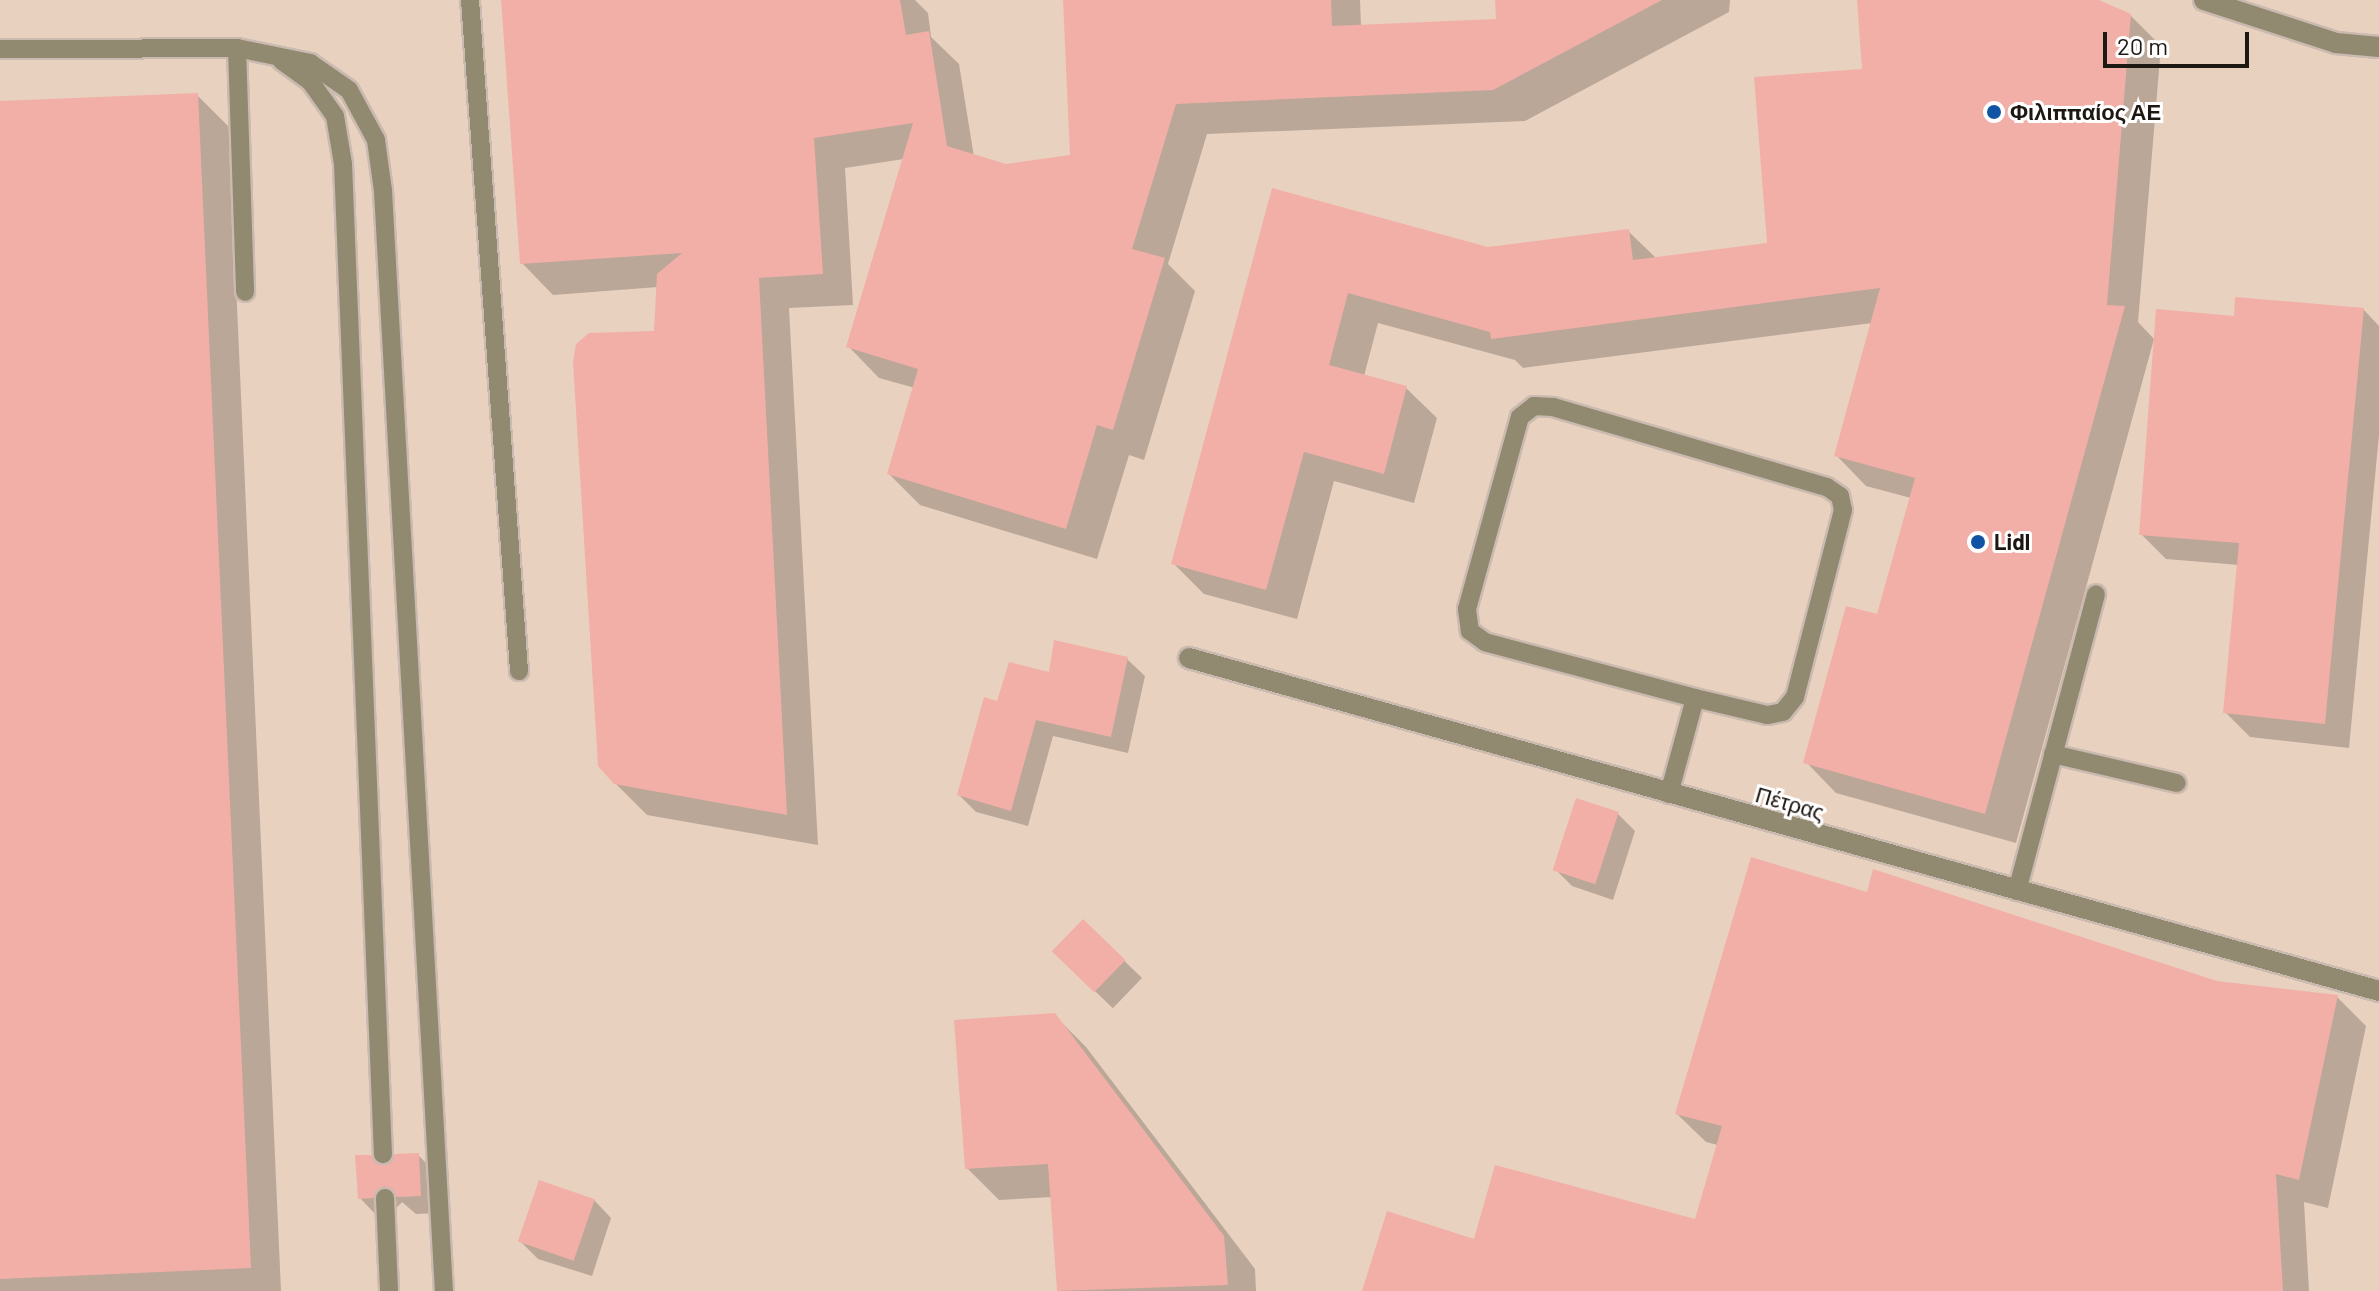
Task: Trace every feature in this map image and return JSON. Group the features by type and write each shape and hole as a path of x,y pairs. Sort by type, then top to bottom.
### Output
{"street":[{"path":"2204,0 2336,43 2379,47"},
{"name":"Πέτρας","path":"1189,658 2379,991"}],"lane":[{"path":"470,0 519,671"},
{"path":"237,48 245,292"},
{"path":"237,48 282,61 310,81 335,116 343,164 383,1154"},
{"path":"0,49 237,48 310,63 349,90 376,140 384,207 444,1291"},
{"path":"1534,406 1553,407 1827,487 1840,496 1843,510 1795,697 1783,712 1767,715 1695,698 1485,642 1470,631 1467,609 1520,417 1534,406"},
{"path":"2017,891 2096,594"},
{"path":"1669,794 1695,698"},
{"path":"2053,754 2177,783"},
{"path":"385,1198 389,1291"}],"shaded area":[{"path":"0,0 2379,0 2379,1291 0,1291"}],"building":[{"path":"501,0 900,0 906,35 929,31 947,146 1006,164 1070,155 1063,0 1331,0 1332,26 1496,19 1495,0 1662,0 1493,90 1176,104 1132,249 1165,258 1113,430 1097,425 1066,529 887,474 918,369 846,347 913,123 814,138 823,274 759,278 787,815 614,784 598,766 573,362 576,344 589,333 654,331 657,274 682,253 520,264"},
{"path":"1857,0 2099,0 2131,14 2107,305 2125,306 1985,814 1803,763 1846,606 1877,614 1915,478 1834,456 1880,288 1491,339 1490,332 1348,293 1329,365 1407,386 1384,474 1304,452 1266,590 1171,564 1272,188 1488,247 1629,229 1633,260 1767,243 1754,77 1862,69"},
{"path":"198,93 251,1268 0,1279 0,101"},
{"path":"2235,297 2364,308 2325,724 2223,713 2239,543 2139,535 2156,309 2234,316"},
{"path":"1054,640 1128,657 1111,737 1036,720 1011,811 957,795 984,697 997,701 1009,662 1049,672"},
{"path":"1576,798 1619,812 1595,884 1553,870"},
{"path":"1751,857 1867,892 1873,869 2217,981 2338,995 2299,1180 2276,1174 2283,1291 1362,1291 1387,1211 1474,1239 1495,1165 1695,1219 1722,1126 1675,1114"},
{"path":"1083,919 1125,960 1094,992 1052,951"},
{"path":"1055,1013 1224,1236 1228,1285 1057,1291 1048,1164 965,1169 954,1020"},
{"path":"419,1153 421,1196 397,1197 384,1186 373,1198 358,1199 355,1155 371,1155 384,1166 395,1154"},
{"path":"539,1180 595,1199 574,1261 518,1241"}],"place":[{"name":"Φιλιππαίος ΑΕ","path":"1994,112"},
{"name":"Lidl","path":"1978,542"}]}
